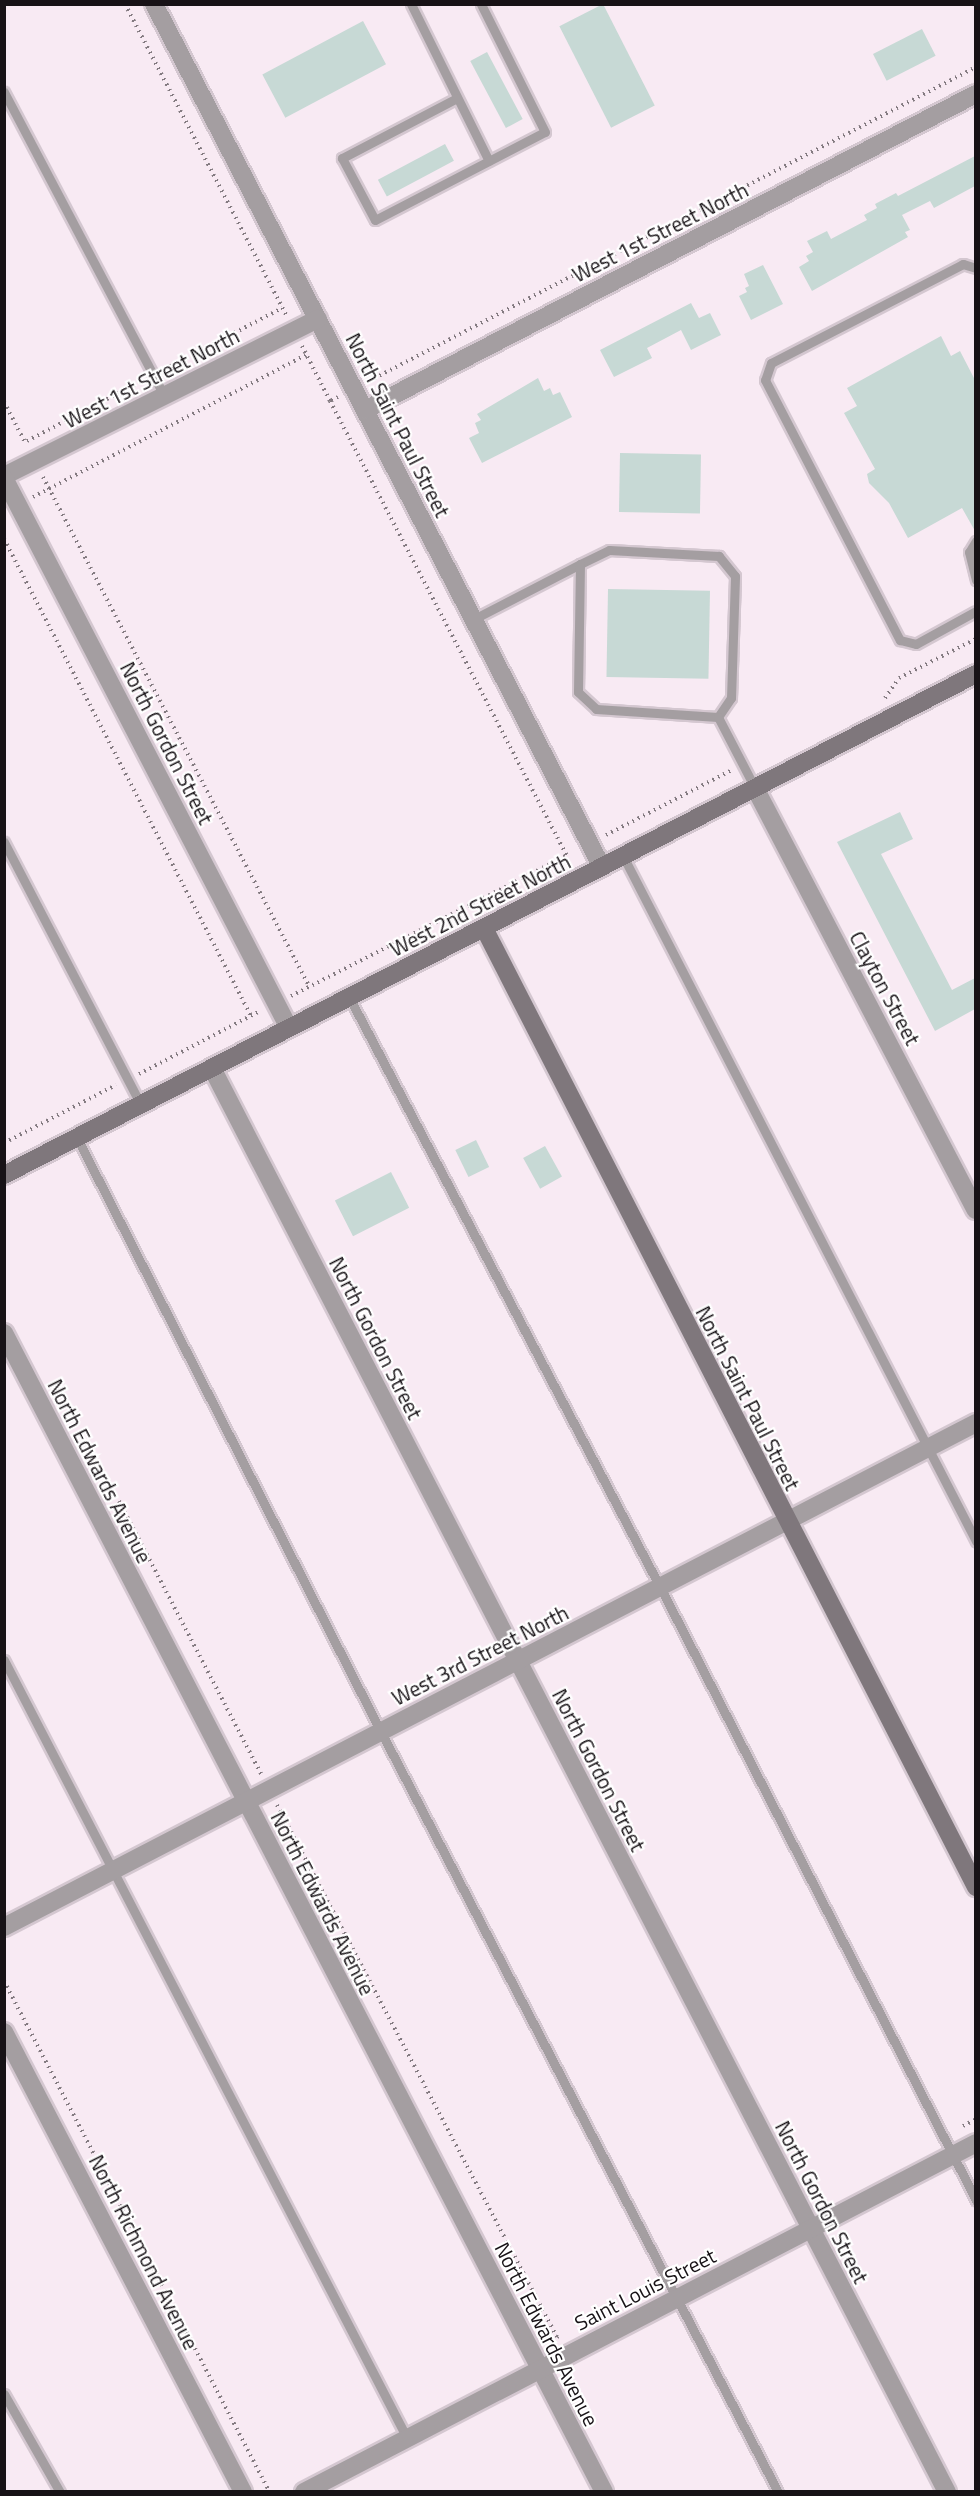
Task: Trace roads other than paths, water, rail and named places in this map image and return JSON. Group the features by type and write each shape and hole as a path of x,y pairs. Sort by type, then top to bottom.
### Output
{"street":[{"name":"North Saint Paul Street","path":"154,4 602,867"},
{"name":"West 1st Street North","path":"365,410 975,94"},
{"name":"West 1st Street North","path":"4,477 318,319"},
{"name":"North Gordon Street","path":"4,477 289,1028"},
{"name":"West 2nd Street North","path":"4,1175 975,674"},
{"name":"Clayton Street","path":"755,788 975,1210"},
{"name":"North Saint Paul Street","path":"484,928 975,1887"},
{"name":"North Gordon Street","path":"212,1068 947,2492"},
{"name":"North Edwards Avenue","path":"4,1333 604,2492"},
{"name":"West 3rd Street North","path":"4,1927 975,1423"},
{"name":"North Richmond Avenue","path":"4,2032 243,2492"},
{"name":"Saint Louis Street","path":"304,2492 975,2143"}],"lane":[{"path":"411,4 489,160"},
{"path":"457,98 342,158 375,220 545,132 481,4"},
{"path":"4,92 165,397"},
{"path":"975,268 963,264 771,363 765,380 900,640 916,644 975,611"},
{"path":"975,541 969,552 975,580"},
{"path":"474,620 609,550 719,556 735,576 731,698 718,717"},
{"path":"580,564 578,692 597,709 718,717"},
{"path":"718,717 755,788"},
{"path":"4,842 141,1105"},
{"path":"623,856 929,1447 975,1541"},
{"path":"349,997 660,1587 975,2200"},
{"path":"77,1138 381,1732 778,2492"},
{"path":"4,1660 115,1870 407,2438"},
{"path":"4,2394 60,2492"}]}
